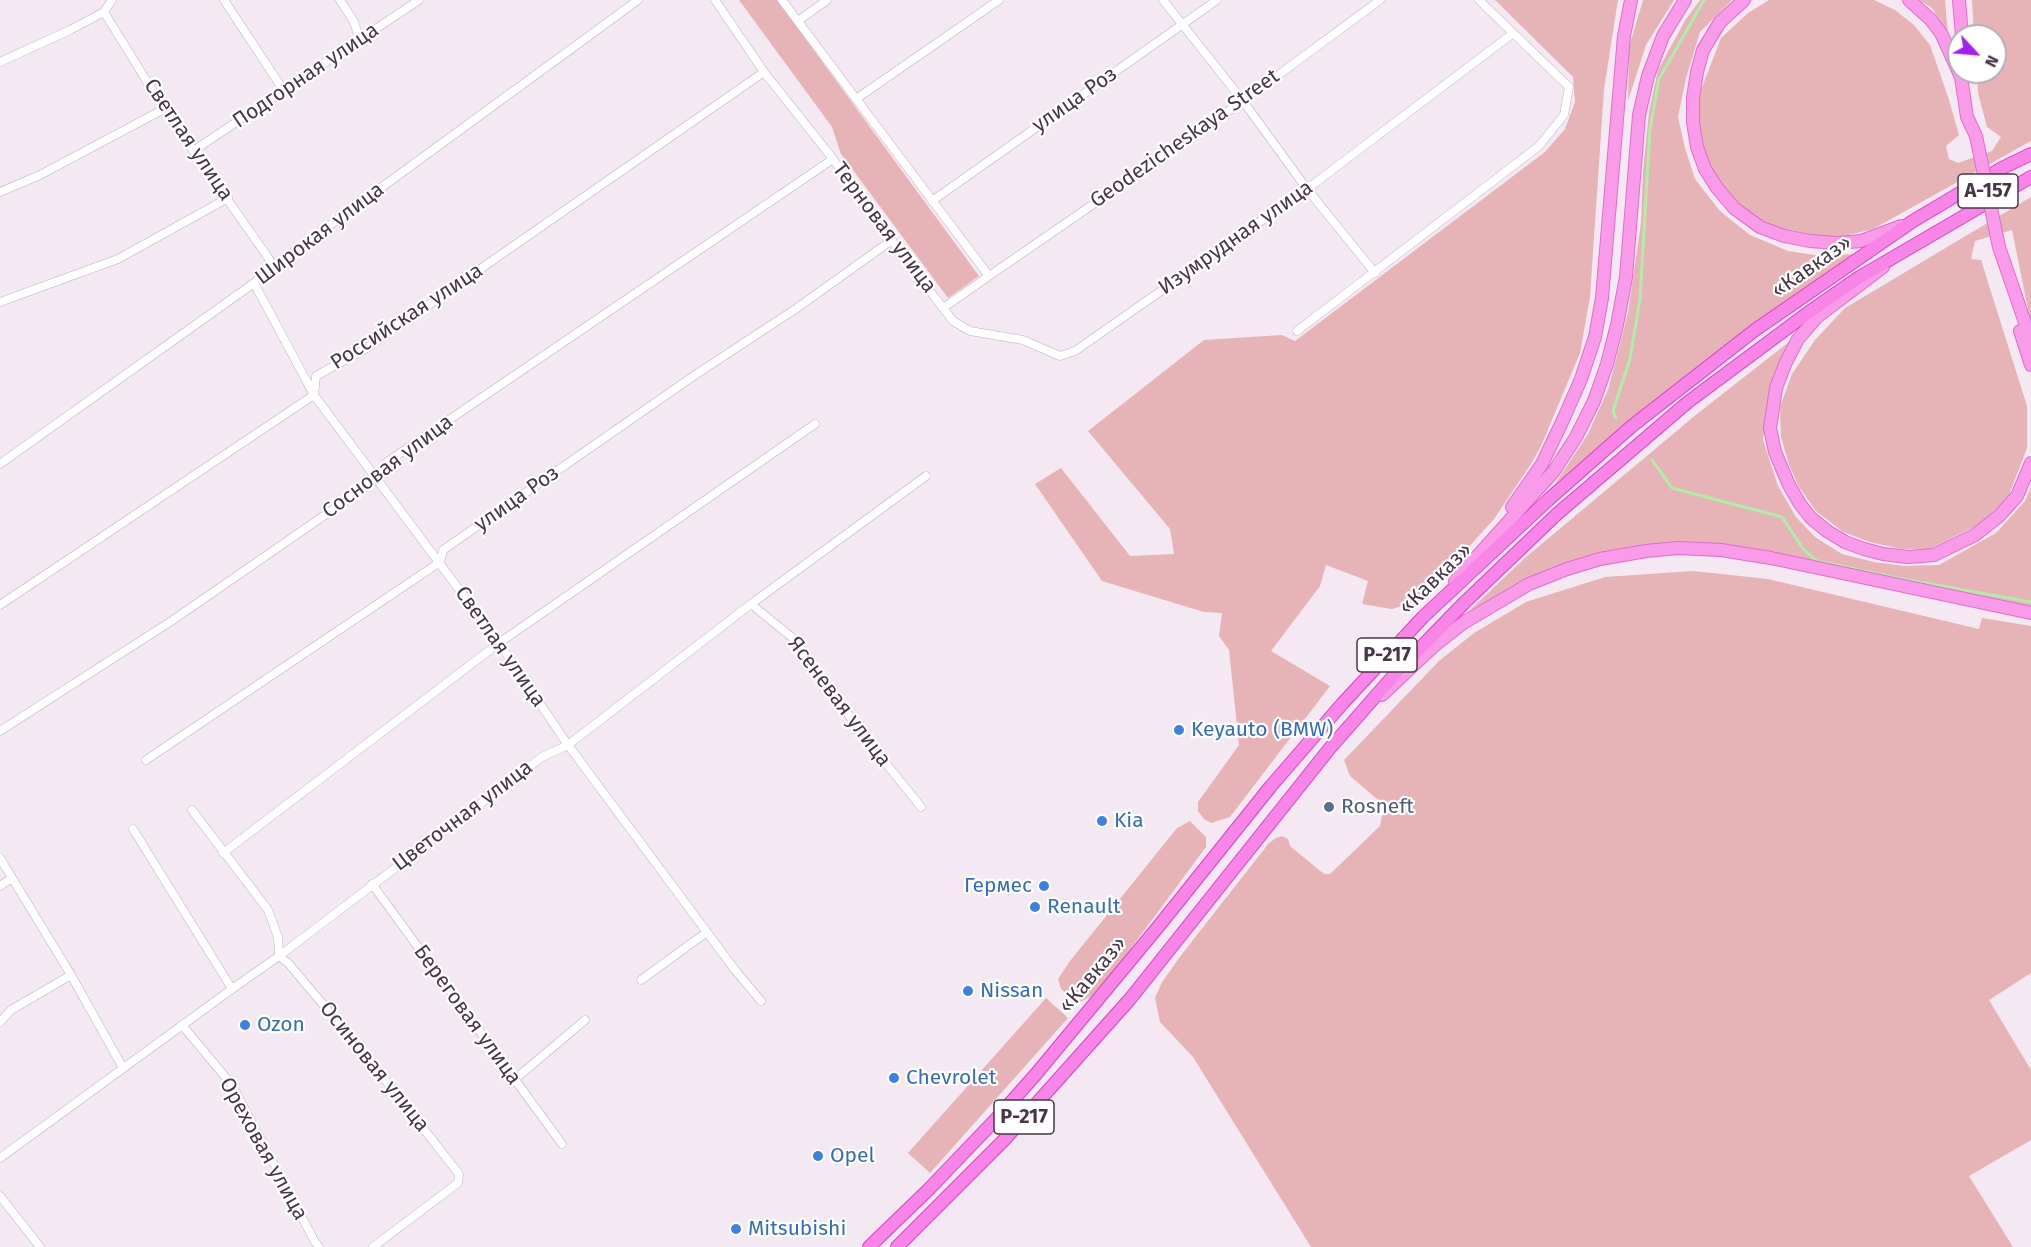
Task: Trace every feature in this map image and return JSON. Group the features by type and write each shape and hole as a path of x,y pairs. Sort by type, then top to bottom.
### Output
{"highway":[{"name":"«Кавказ»","path":"869,1247 997,1119 1180,900 1293,760 1423,617 1548,500 1632,426 1755,330 1913,221 2002,168 2031,154"},
{"name":"Р-217","path":"1896,257 2031,177"},
{"name":"«Кавказ»","path":"897,1247 1004,1140 1130,999 1358,716 1464,603 1557,514 1705,389 1809,312 1896,257"},
{"path":"1180,900 1166,925 1131,971 1129,977 1132,981 1140,978 1216,882 1239,861"},
{"path":"1036,1074 1053,1061 1094,1015 1099,1012 1104,1013 1105,1020 1078,1051 1060,1077"}],"main road":[{"path":"1423,617 1519,500 1542,464 1581,379 1595,337 1602,298 1624,36 1631,0"},
{"path":"1423,617 1554,471 1576,437 1594,400 1607,364 1626,277 1639,116 1643,96 1663,36 1685,0"},
{"path":"1744,0 1720,22 1703,50 1696,72 1693,122 1697,147 1705,169 1717,188 1734,208 1760,227 1784,236 1810,241 1838,243 1861,241 1913,221"},
{"path":"1909,0 1930,19 1941,33 1961,77 1967,117 1976,136"},
{"path":"1959,0 1961,24"},
{"name":"А-157","path":"1968,84 1976,136 2000,246 2031,340"},
{"path":"1896,257 1817,317 1798,339 1786,362 1776,388 1770,428 1775,452 1800,504 1811,518 1827,531 1854,546 1900,556 1934,555 1975,535 1999,516 2017,496 2031,463"},
{"path":"2008,274 2010,299 2031,365"},
{"path":"1358,716 1400,680 1435,645 1463,623 1495,603 1529,584 1567,569 1600,559 1647,551 1721,550 1761,556 2031,613"}],"street":[{"path":"0,62 104,12 112,0"},
{"path":"224,0 284,91"},
{"path":"340,0 354,22 360,41"},
{"name":"Подгорная улица","path":"193,151 419,0"},
{"name":"Широкая улица","path":"0,464 254,283 274,266 638,0"},
{"name":"Терновая улица","path":"715,0 764,72 833,159 943,308 989,276"},
{"path":"782,0 989,276"},
{"path":"798,21 827,0"},
{"path":"856,99 999,0"},
{"path":"1163,0 1243,101 1307,189 1375,273"},
{"name":"улица Роз","path":"932,201 1217,0"},
{"name":"Geodezicheskaya Street","path":"989,276 1243,101 1380,0"},
{"path":"1297,331 1539,146 1563,115 1569,87 1479,0"},
{"name":"Светлая улица","path":"104,12 164,109 274,266"},
{"name":"Изумрудная улица","path":"943,308 953,321 970,331 1023,340 1060,356 1075,351 1307,189 1512,34"},
{"name":"Российская улица","path":"314,395 316,376 365,349 764,72"},
{"path":"0,192 40,175 164,109"},
{"name":"Сосновая улица","path":"0,731 173,620 377,479 387,462 833,159"},
{"path":"0,302 118,259 228,198"},
{"name":"улица Роз","path":"146,760 440,561 443,549 695,375 797,308 892,240"},
{"name":"Светлая улица","path":"254,283 314,395 440,561 568,745 735,970 761,1001"},
{"path":"0,605 314,395"},
{"path":"223,853 499,643 815,424"},
{"name":"Цветочная улица","path":"0,1158 279,956 542,757 568,745 751,604 926,476"},
{"name":"Ясеневая улица","path":"751,604 794,639 860,731 921,807"},
{"path":"192,810 268,910 278,937 279,956"},
{"path":"133,829 231,989"},
{"path":"0,858 71,975 123,1068"},
{"path":"0,886 12,878"},
{"name":"Береговая улица","path":"372,884 513,1080 562,1144"},
{"path":"641,980 707,932"},
{"name":"Осиновая улица","path":"279,956 289,964 459,1174 458,1183 373,1247"},
{"path":"0,1022 11,1010 71,975"},
{"path":"513,1080 585,1020"},
{"name":"Ореховая улица","path":"182,1025 232,1085 319,1247"},
{"path":"0,1196 40,1247"}],"shaded area":[{"path":"739,0 777,0 979,276 948,298 841,154 832,127"},
{"path":"1495,0 1618,0 1604,89 1590,297 1580,353 1541,446 1531,464 1494,519 1421,600 1392,609 1362,604 1368,581 1326,565 1320,586 1271,651 1330,686 1230,817 1211,823 1204,819 1198,811 1198,802 1239,745 1229,650 1219,636 1222,613 1204,612 1102,581 1035,484 1061,468 1130,556 1174,554 1170,529 1088,431 1204,340 1282,335 1295,341 1545,152 1565,129 1575,102 1573,77"},
{"path":"1643,0 1674,0 1646,45 1628,101 1629,47"},
{"path":"1700,0 1732,0 1700,32 1686,78 1678,117 1695,179 1720,211 1750,235 1788,251 1821,256 1854,254 1678,382 1555,484 1588,434 1608,390 1628,313 1641,223 1649,112 1658,70 1686,19"},
{"path":"1769,0 1874,0 1895,10 1914,25 1930,45 1959,135 1946,146 1949,159 1958,163 1992,151 2001,137 1987,127 1978,84 2007,84 2007,24 1973,24 1972,0 2031,0 2031,141 1873,229 1840,237 1798,237 1764,225 1733,202 1710,171 1700,133 1699,95 1721,38 1748,13"},
{"path":"1919,0 1945,0 1947,33 1932,8"},
{"path":"2031,197 2031,324 2012,230 1975,241 1971,259 1981,260 2027,406 2027,448 2009,495 1982,523 1930,549 1901,549 1870,542 1843,532 1816,511 1799,487 1789,465 1781,437 1780,407 1792,374 1815,340 1845,308"},
{"path":"1794,338 1769,398 1763,440 1778,486 1796,517 1815,537 1842,554 1904,566 1939,565 1996,533 2025,501 2031,487 2031,609 1726,546 1667,543 1594,555 1538,575 1469,611 1526,557 1697,414"},
{"path":"1693,571 1768,579 1979,629 1982,618 2031,626 2031,973 1989,1000 2031,1070 2031,1140 1969,1176 2013,1247 1311,1247 1193,1057 1160,1022 1155,998 1162,982 1269,843 1282,836 1288,839 1290,846 1324,874 1330,874 1380,826 1384,805 1350,776 1344,760 1439,661 1474,633 1526,602 1605,577"},
{"path":"1190,821 1206,837 1206,847 1103,986 1078,1003 1061,989 1058,979 1177,828"},
{"path":"1046,998 1068,1018 930,1173 908,1153"}],"waterway":[{"path":"1616,418 1613,411 1630,359 1640,299 1650,130 1659,79 1704,0"},
{"path":"1652,460 1672,488 1782,517 1804,550 1817,561 2031,602"}],"place":[{"name":"Keyauto (BMW)","path":"1179,730"},
{"name":"Rosneft","path":"1329,807"},
{"name":"Kia","path":"1102,821"},
{"name":"Гермес","path":"1044,886"},
{"name":"Renault","path":"1035,907"},
{"name":"Nissan","path":"968,991"},
{"name":"Ozon","path":"245,1025"},
{"name":"Chevrolet","path":"894,1078"},
{"name":"Opel","path":"818,1156"},
{"name":"Mitsubishi","path":"736,1229"}]}
